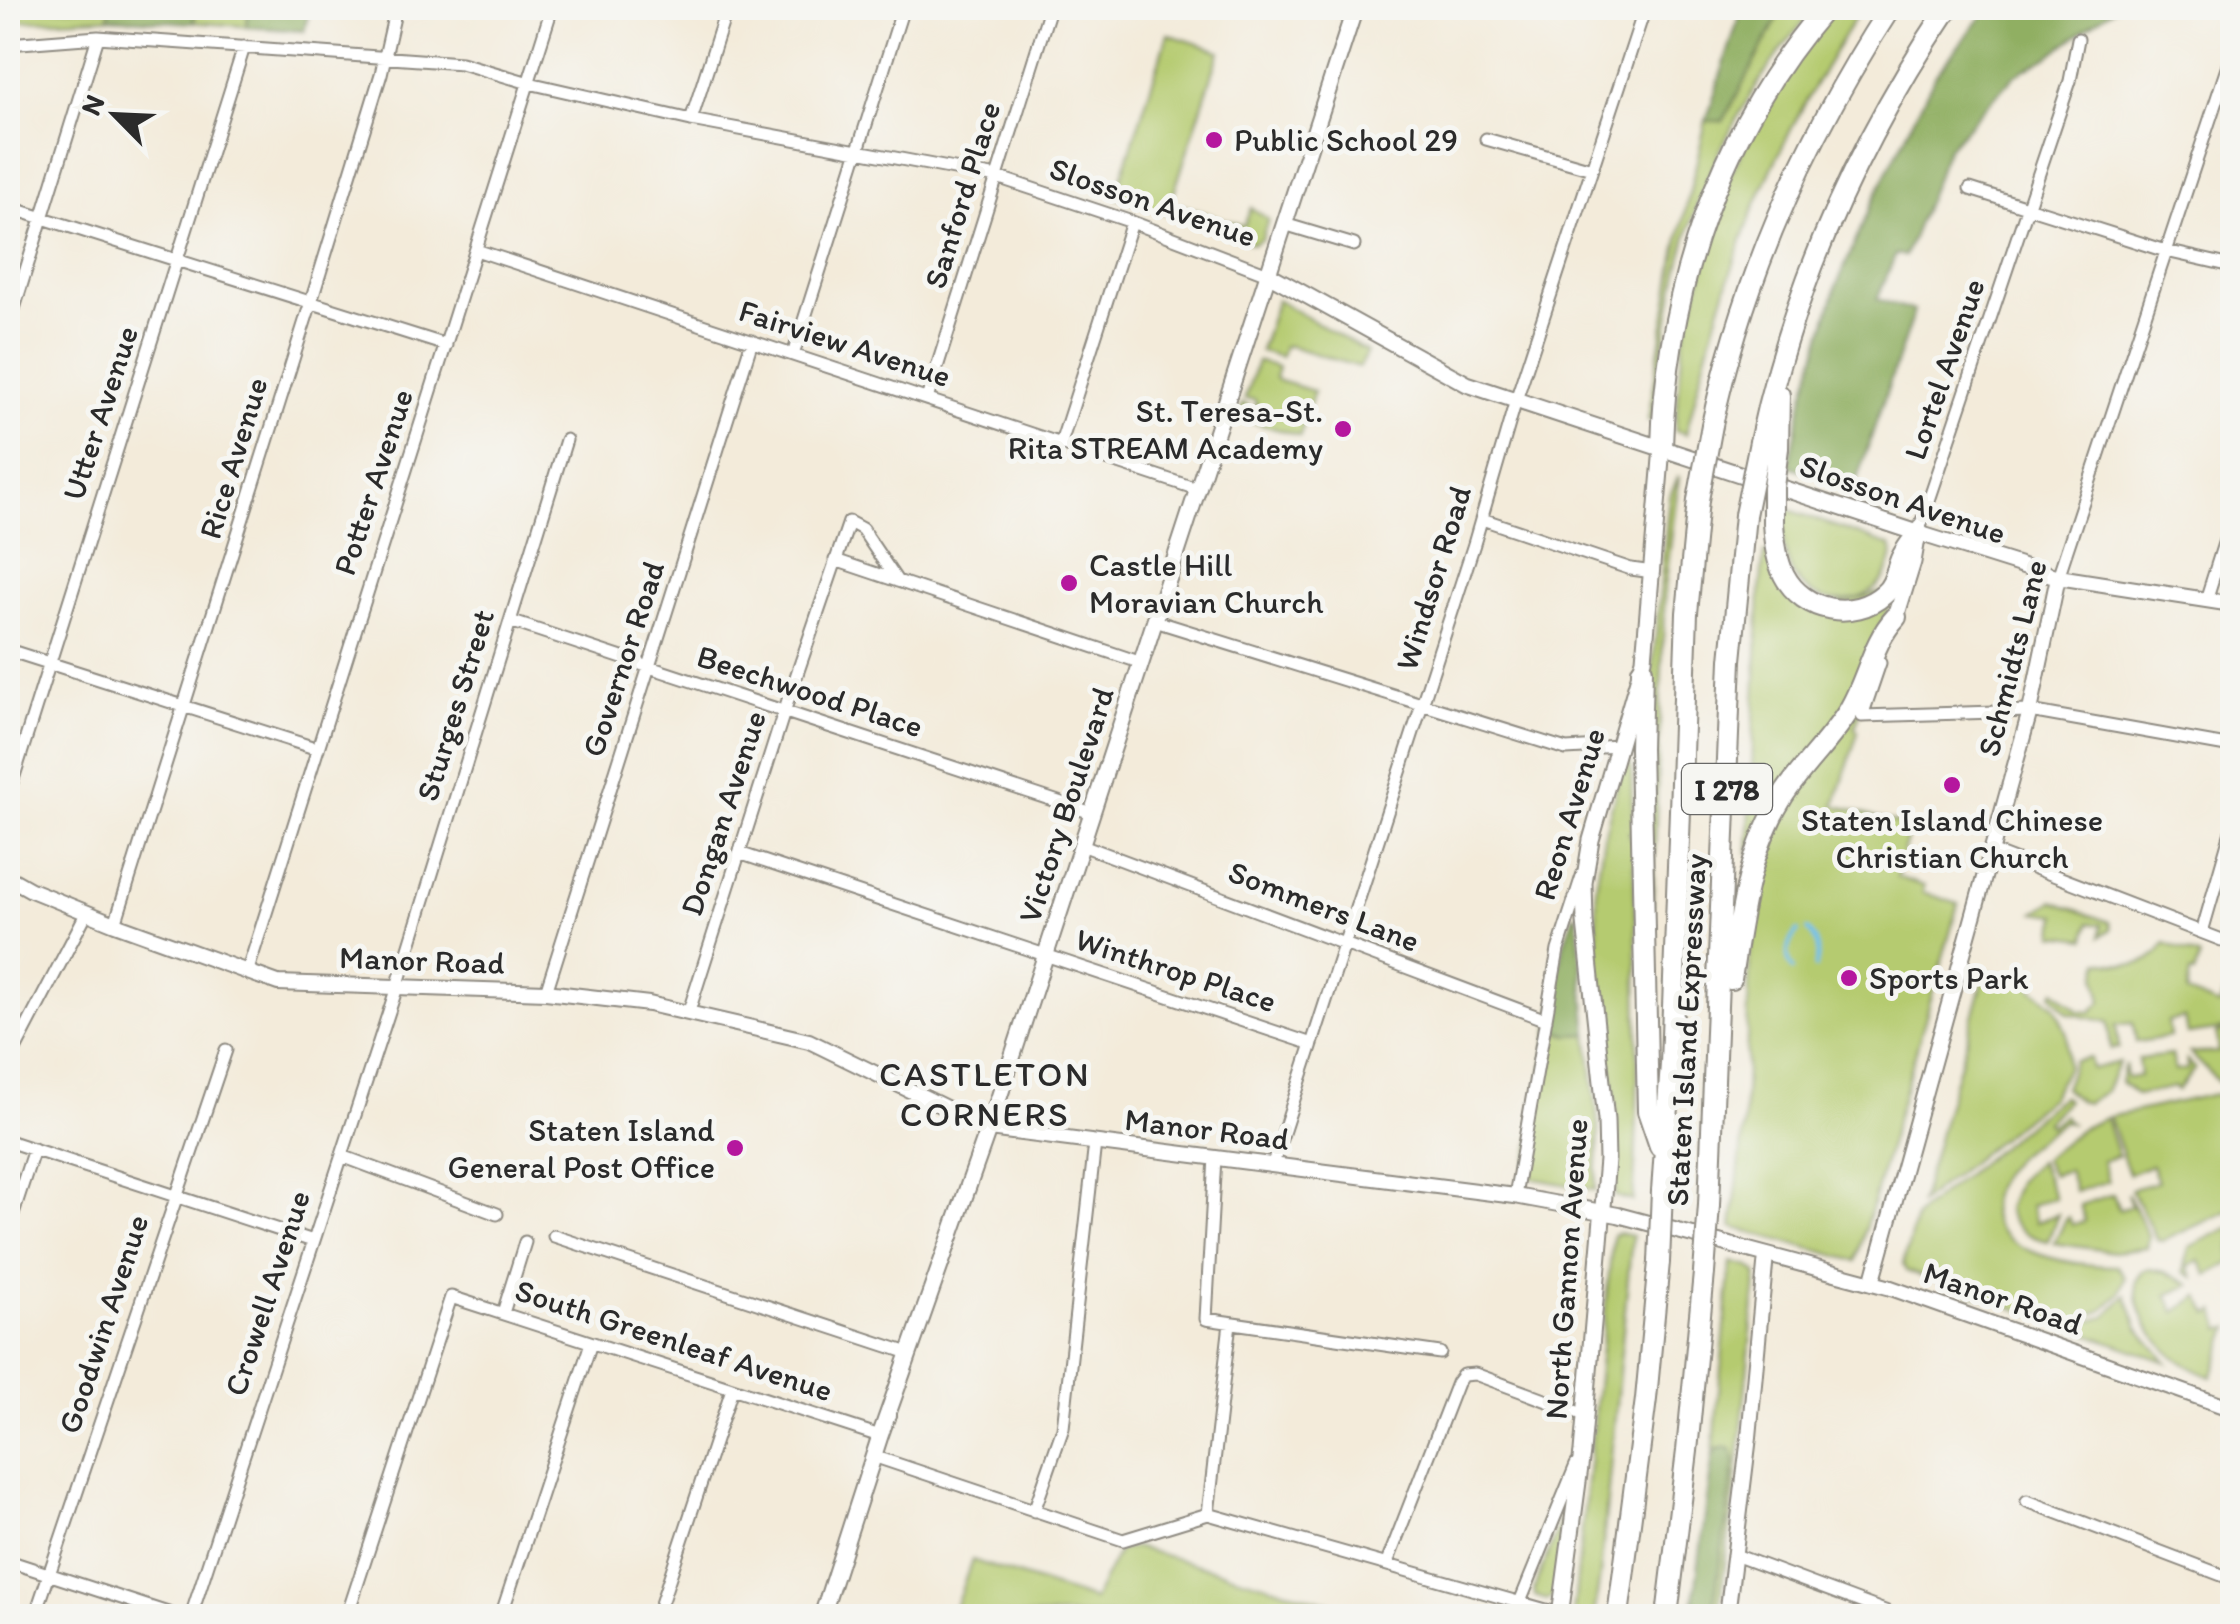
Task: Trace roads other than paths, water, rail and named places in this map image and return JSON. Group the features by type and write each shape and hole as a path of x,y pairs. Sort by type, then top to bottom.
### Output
{"highway":[{"path":"1662,447 1674,334 1712,193 1763,91 1825,8"},
{"name":"Staten Island Expressway","path":"1618,1616 1659,1262 1672,1035 1687,612 1698,500 1712,424 1748,296 1785,198 1834,100 1890,8"},
{"name":"Staten Island Expressway","path":"1666,1616 1688,1451 1709,1206 1732,648 1745,515 1769,445 1778,368 1798,304 1840,200 1896,90 1948,8"},
{"path":"1769,445 1778,561 1789,584 1811,602 1837,610 1861,607 1886,593 1918,533"},
{"path":"1717,1065 1745,895 1757,850 1791,784 1854,702 1879,638 1896,617"},
{"path":"1642,670 1640,748 1648,1111 1664,1157"}],"main road":[{"name":"Victory Boulevard","path":"822,1616 873,1456 989,1128 1354,12"},
{"name":"Slosson Avenue","path":"1268,274 1467,384 1918,533"},
{"name":"Reon Avenue","path":"1586,864 1642,670 1662,447"},
{"name":"Lortel Avenue","path":"1896,617 1914,562 1918,533"},
{"name":"North Gannon Avenue","path":"1560,1615 1582,1452 1607,1135 1586,945 1586,864"}],"street":[{"name":"Rice Avenue","path":"114,924 311,302 396,8"},
{"name":"Potter Avenue","path":"247,973 552,8"},
{"path":"691,120 727,8"},
{"path":"794,355 902,8"},
{"name":"Sanford Place","path":"927,399 1050,8"},
{"path":"1323,8 1354,12"},
{"name":"Windsor Road","path":"1273,1164 1645,8"},
{"name":"Slosson Avenue","path":"8,44 98,38 461,63 529,84 691,120 997,177 1132,222 1268,274"},
{"path":"8,328 98,38"},
{"name":"Lortel Avenue","path":"1918,533 2070,81 2078,40"},
{"name":"Utter Avenue","path":"8,795 244,46"},
{"name":"Schmidts Lane","path":"1872,1284 2030,711 2058,577 2232,53"},
{"path":"1486,138 1592,169"},
{"path":"1970,188 2166,251 2232,266"},
{"path":"8,207 446,345"},
{"path":"1061,443 1132,222"},
{"path":"1284,224 1354,245"},
{"name":"Fairview Avenue","path":"476,250 1198,489"},
{"name":"Governor Road","path":"546,992 752,342"},
{"name":"Sturges Street","path":"397,987 566,440"},
{"path":"2206,600 2232,518"},
{"path":"1482,520 1631,569 1653,572"},
{"name":"Dongan Avenue","path":"689,1011 834,560 852,521 862,529 898,582"},
{"name":"Slosson Avenue","path":"1918,533 2058,577 2232,604"},
{"path":"834,560 1142,662"},
{"name":"Lortel Avenue","path":"1896,617 1862,716 2030,711"},
{"name":"Beechwood Place","path":"510,620 1092,812"},
{"path":"1155,621 1566,749 1619,746"},
{"path":"8,650 318,750"},
{"path":"2030,711 2232,747"},
{"path":"2202,932 2232,828"},
{"name":"Sommers Lane","path":"1082,845 1546,1020"},
{"path":"1991,851 2232,944"},
{"name":"Winthrop Place","path":"738,853 1312,1044"},
{"name":"Reon Avenue","path":"1515,1196 1567,916 1586,864"},
{"name":"Manor Road","path":"8,877 114,924 278,982 546,992 689,1011 809,1041 989,1128 1515,1196 1603,1212 1872,1284 2232,1409"},
{"path":"8,1062 88,912"},
{"name":"Crowell Avenue","path":"191,1616 397,987"},
{"name":"Goodwin Avenue","path":"35,1616 226,1050"},
{"path":"8,1141 314,1241"},
{"path":"1034,1510 1063,1428 1096,1143"},
{"path":"8,1229 34,1150"},
{"path":"342,1156 497,1214"},
{"path":"1216,1157 1206,1318 1440,1353"},
{"path":"554,1236 909,1353"},
{"path":"503,1313 525,1242"},
{"path":"1727,1616 1766,1255"},
{"name":"South Greenleaf Avenue","path":"346,1616 451,1297 880,1436"},
{"path":"1208,1514 1230,1323"},
{"path":"501,1616 591,1343"},
{"path":"1386,1563 1456,1384 1464,1375 1475,1374 1585,1415"},
{"path":"657,1616 732,1389"},
{"path":"1520,1602 1582,1452"},
{"path":"873,1456 1122,1540 1208,1514 1560,1615"},
{"path":"2027,1500 2232,1578"},
{"path":"1735,1555 1898,1616"},
{"path":"8,1561 177,1616"}],"waterway":[{"path":"1807,930 1817,947 1815,967"},
{"path":"1793,969 1788,949 1798,931"}],"place":[{"name":"Public School 29","path":"1214,140"},
{"name":"St. Teresa-St. Rita STREAM Academy","path":"1343,429"},
{"name":"Castle Hill Moravian Church","path":"1069,583"},
{"name":"Staten Island Chinese Christian Church","path":"1952,785"},
{"name":"Sports Park","path":"1849,978"},
{"name":"Staten Island General Post Office","path":"735,1148"}],"district":[{"name":"CASTLETON CORNERS","path":"985,1094"}]}
